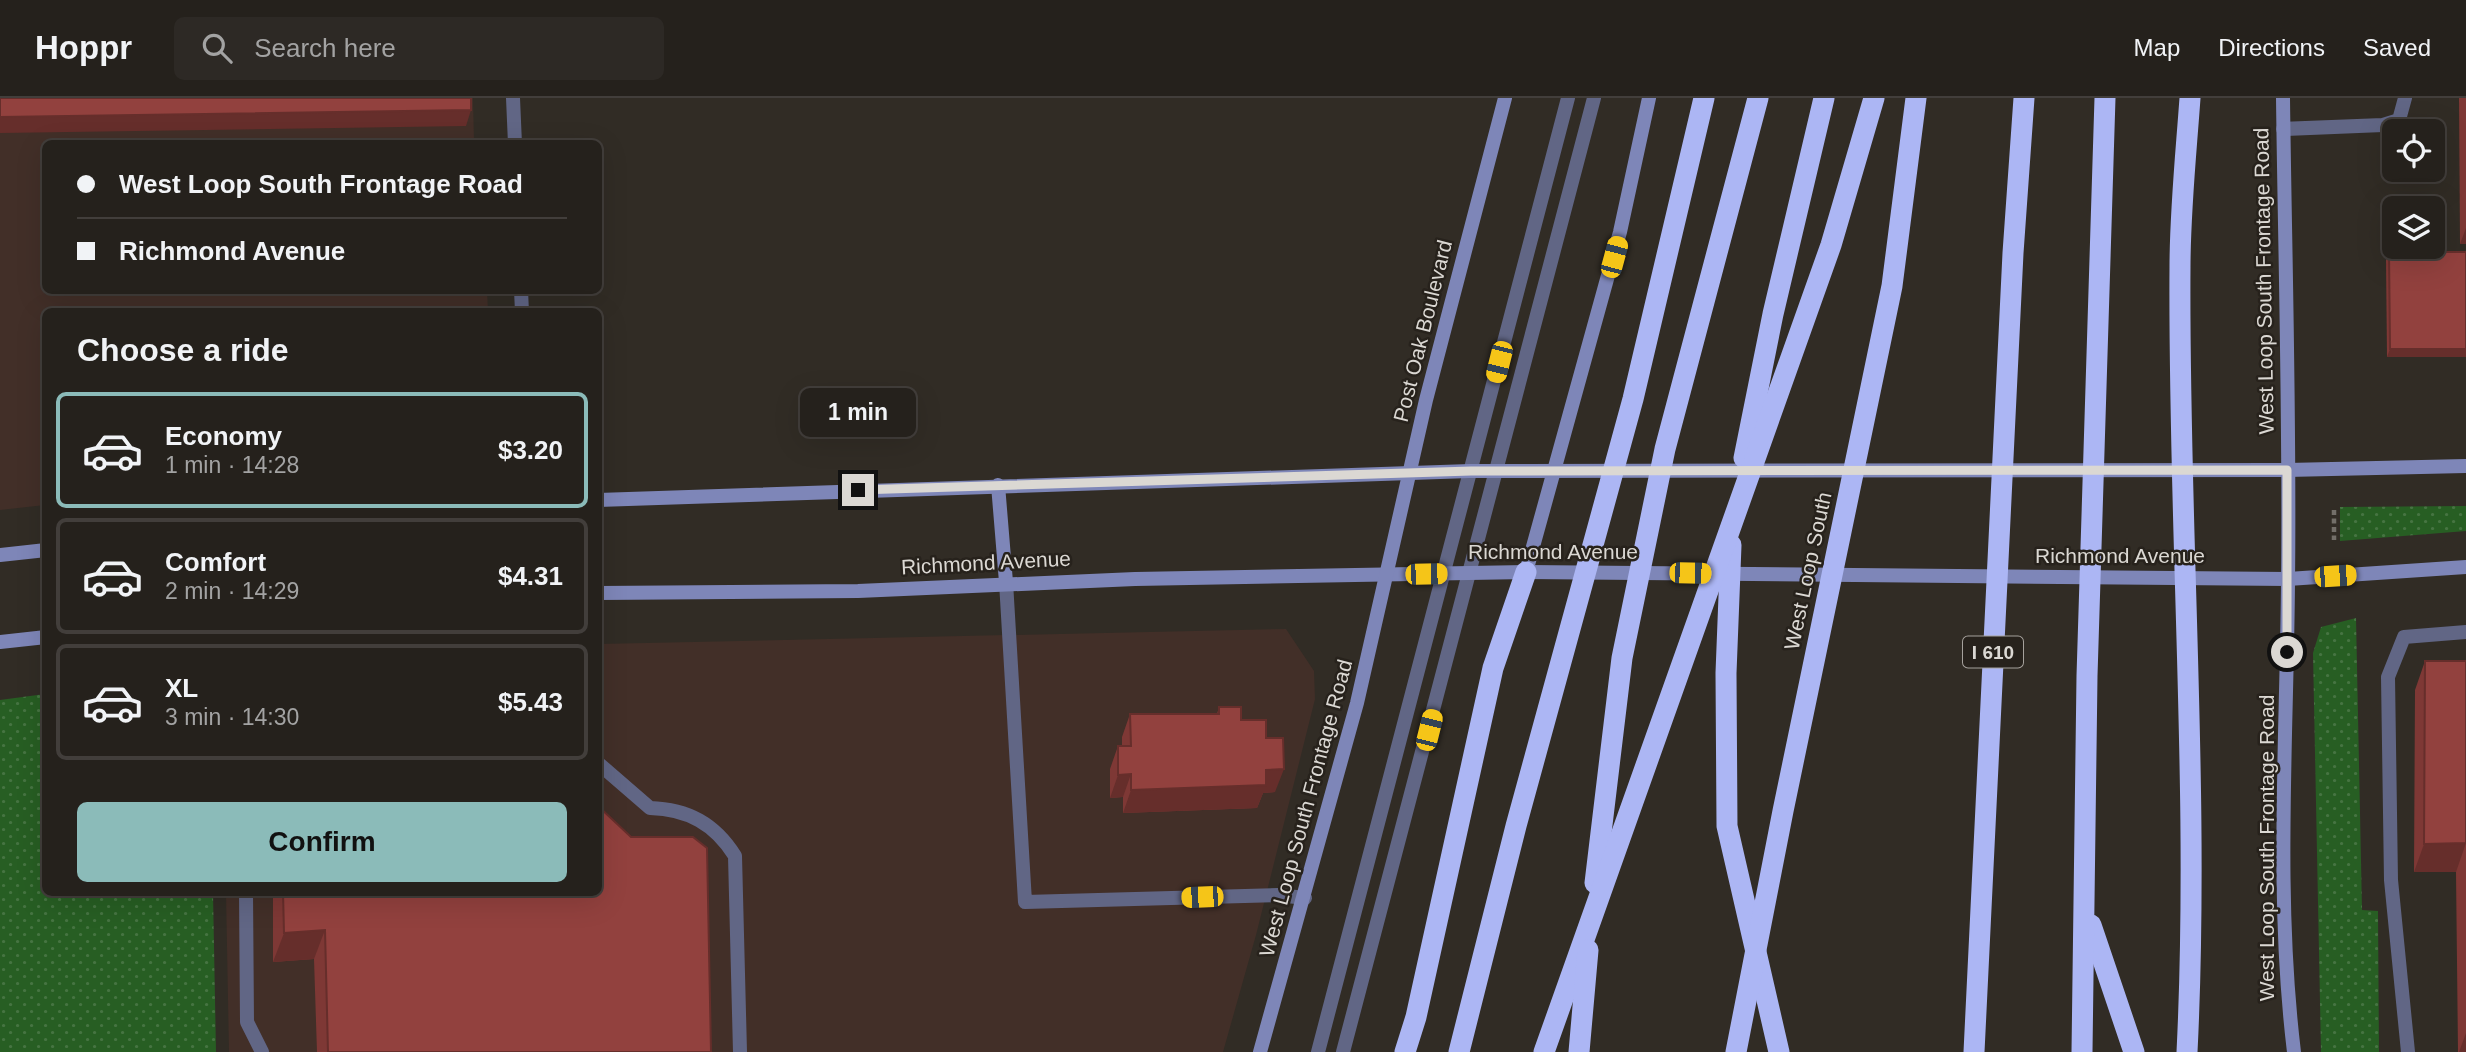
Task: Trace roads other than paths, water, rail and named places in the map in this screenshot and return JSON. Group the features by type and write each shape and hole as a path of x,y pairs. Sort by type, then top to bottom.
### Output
{"highway":[{"path":"1459,1052 1516,826 1633,399 1704,98"},
{"path":"1579,1052 1594,893 1622,658 1665,449 1758,98"},
{"path":"1779,1052 1727,826 1726,673 1731,518 1773,314 1824,98"},
{"path":"1544,1052 1831,245 1874,98"},
{"name":"West Loop South","path":"1736,1052 1892,286 1916,98"},
{"name":"I 610","path":"1973,1052 2013,253 2024,98"},
{"path":"2082,1052 2087,676 2096,461 2097,271 2105,98"},
{"path":"2187,1052 2191,966 2190,773 2180,266 2190,98"},
{"path":"1405,1052 1416,1017 1493,668 1526,572"},
{"path":"2085,907 2119,1016 2134,1052"}],"main road":[{"name":"Post Oak Boulevard","path":"1387,575 1410,473 1505,98"},
{"path":"1526,572 1557,470 1620,232 1649,98"},
{"name":"West Loop South Frontage Road","path":"2283,98 2288,579 2284,843 2287,993 2294,1052"},
{"path":"602,500 1471,471 2287,470 2466,466"},
{"path":"998,485 1006,582"},
{"path":"0,555 42,550"},
{"name":"Richmond Avenue","path":"602,593 858,591 1006,582 1526,572 2288,579 2466,567"},
{"name":"West Loop South Frontage Road","path":"1260,1052 1305,898 1387,575"},
{"path":"0,642 42,637"}],"lane":[{"path":"513,98 515,140"},
{"path":"1318,1052 1446,573 1568,98"},
{"path":"1343,1052 1594,98"},
{"path":"2283,129 2384,125 2399,120 2405,98"},
{"path":"1006,582 1025,902 1278,895 1305,898"},
{"path":"2408,1052 2391,880 2388,677 2404,637 2466,632"},
{"path":"602,766 650,808 677,808 722,835 735,856 740,1052"},
{"path":"246,896 247,1022 262,1052"}]}
